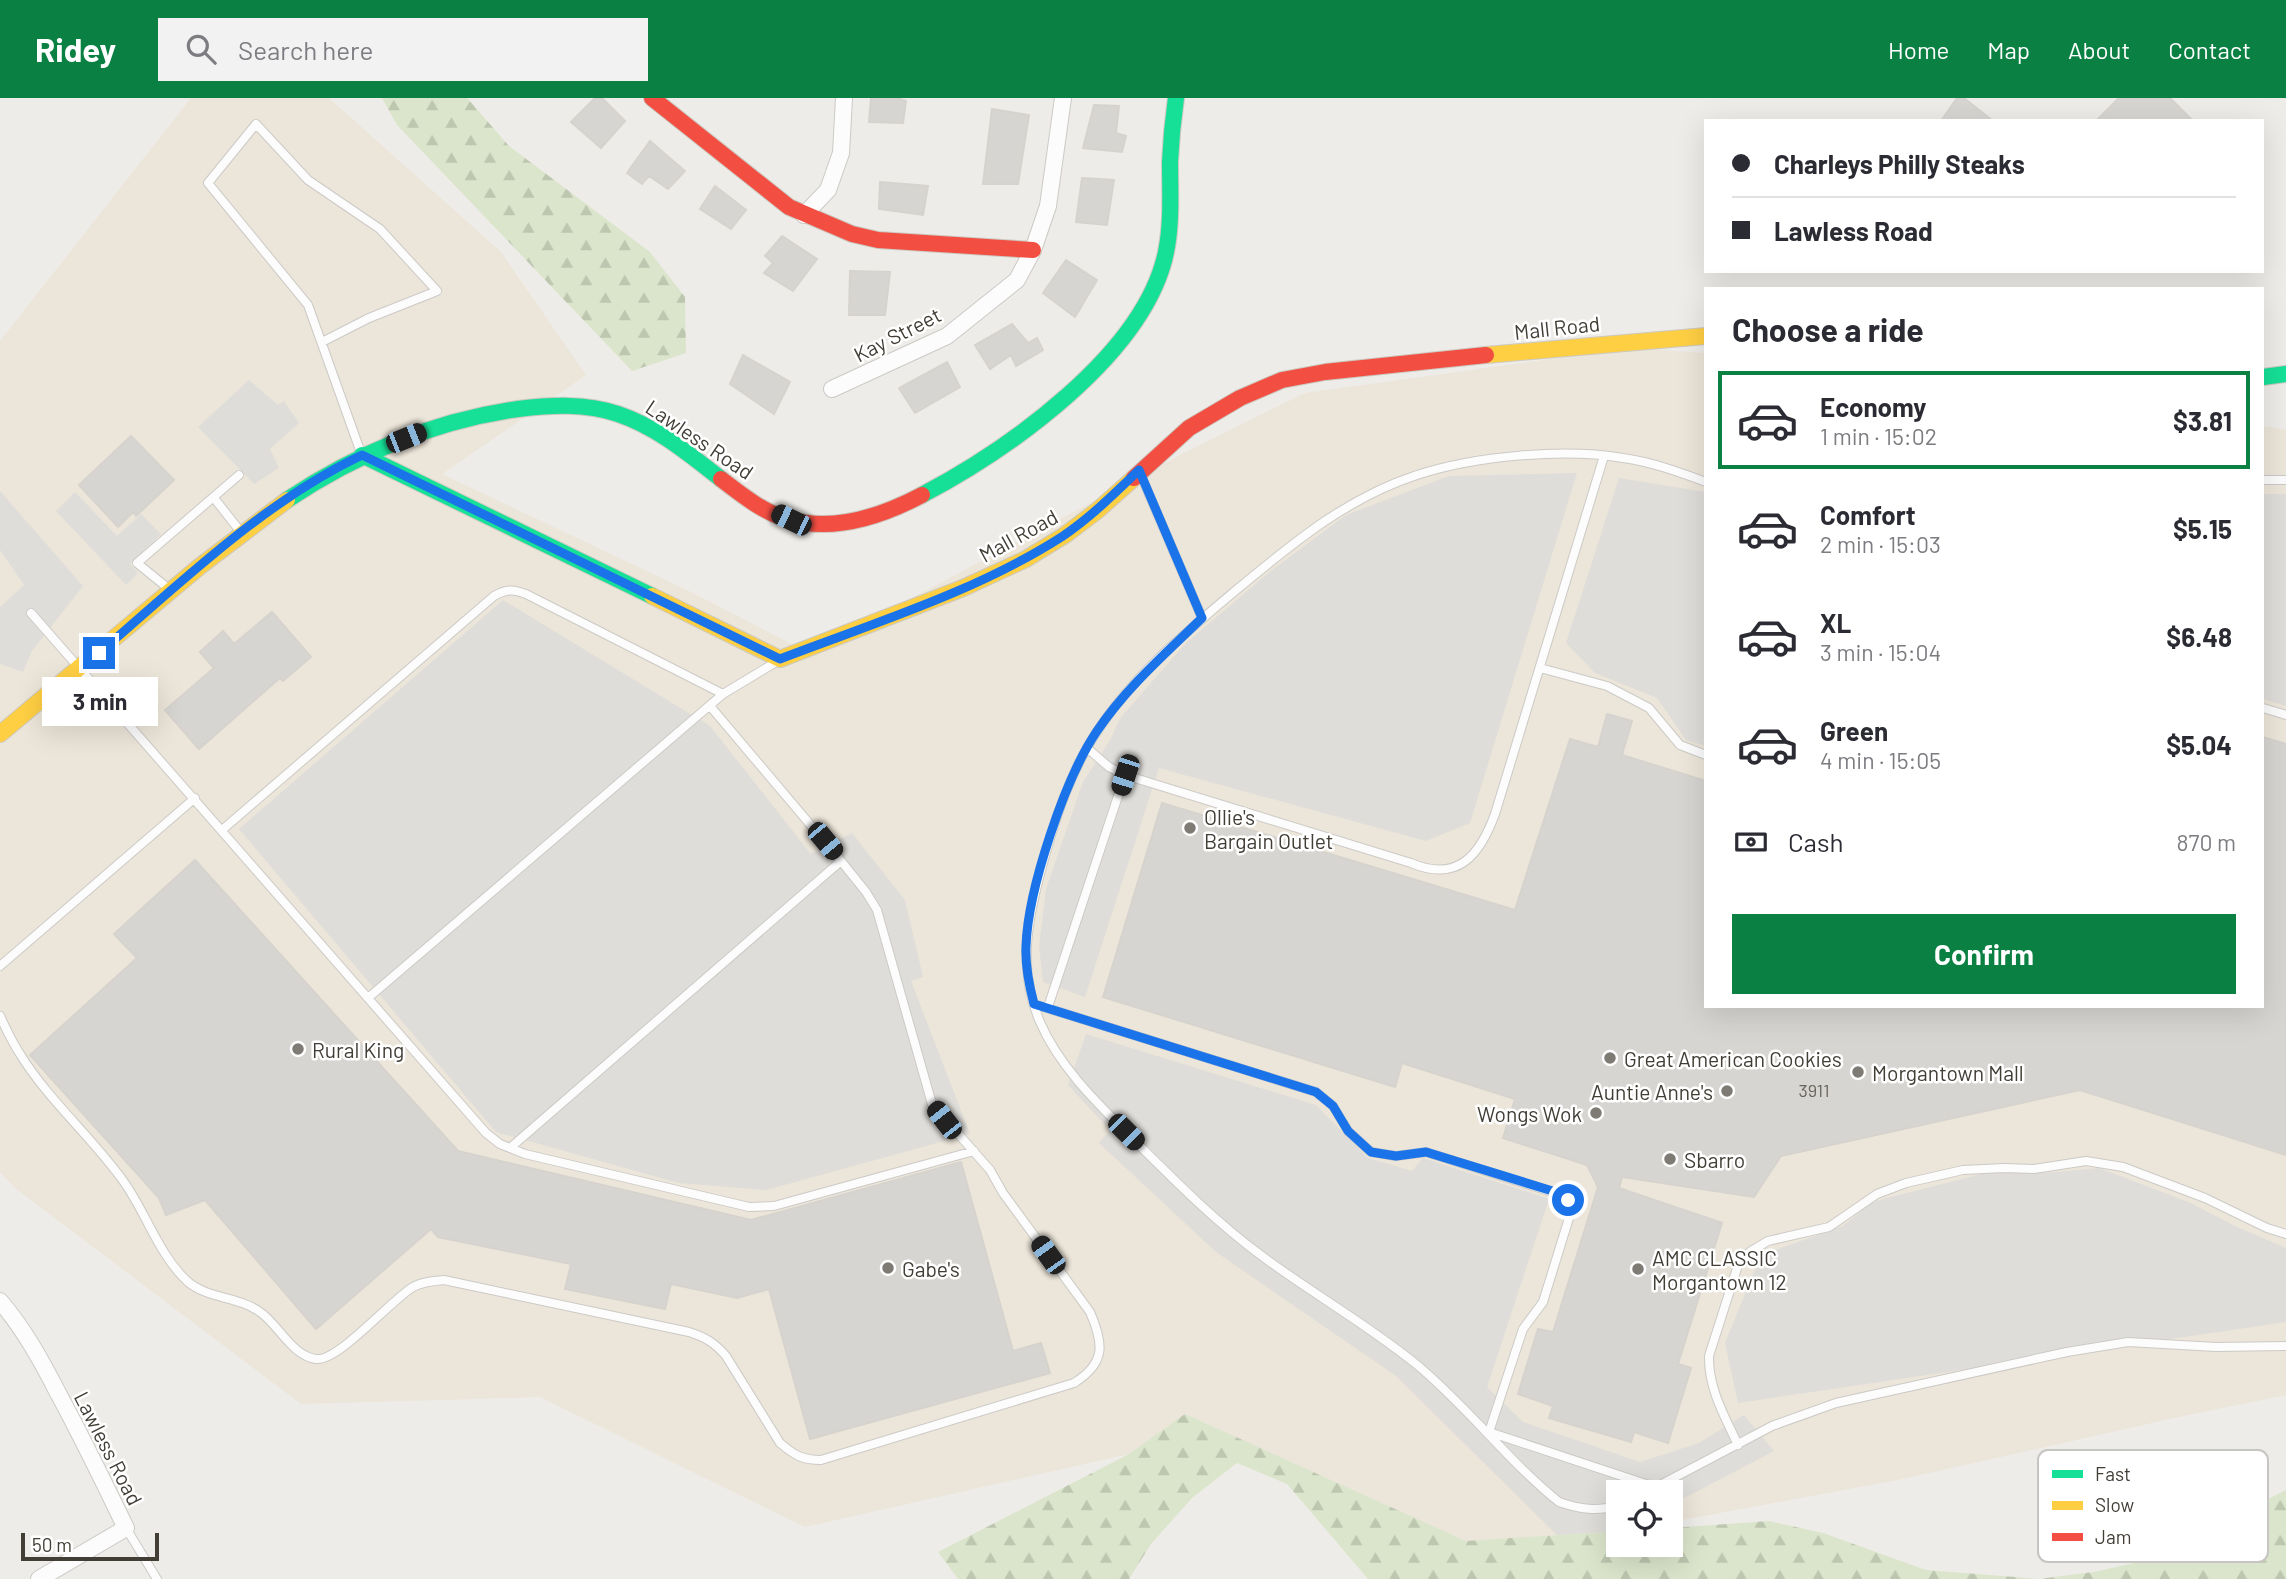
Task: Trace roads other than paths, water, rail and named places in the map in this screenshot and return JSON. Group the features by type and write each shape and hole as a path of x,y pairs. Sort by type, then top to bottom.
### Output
{"street":[{"path":"652,98 789,207 804,215 852,234 878,240 1033,250"},
{"path":"804,215 828,190 841,153 844,98"},
{"name":"Kay Street","path":"832,389 947,336 1017,280 1033,250 1048,206 1063,98"},
{"name":"Lawless Road","path":"0,734 242,532 306,485 362,455 455,421 498,412 557,405 586,405 624,414 653,428 729,484 764,507 791,520 823,524 857,519 898,506 939,487 1040,418 1080,385 1137,314 1156,285 1167,251 1171,206 1171,146 1176,98"},
{"name":"Mall Road","path":"780,659 963,588 1026,559 1065,535 1098,510 1139,470 1189,428 1240,398 1282,380 1325,372 1608,343 1704,336"},
{"path":"2264,377 2286,374"},
{"path":"362,455 780,659"},
{"name":"Lawless Road","path":"0,1301 17,1321 37,1353 126,1528 38,1579"}],"lane":[{"path":"322,342 369,318 437,291 380,229 308,180 256,124 208,183 309,305 322,342 362,455"},
{"path":"1606,1507 1576,1508 1559,1502 1544,1490 1489,1432 1400,1351 1266,1259 1194,1198 1111,1117 1055,1051 1039,1019 1027,981 1026,947 1029,917 1059,812 1076,768 1097,731 1138,678 1202,618 1334,513 1375,491 1418,474 1462,464 1545,455 1624,458 1667,468 1704,481"},
{"path":"1087,748 1109,767 1125,775 1426,869 1450,869 1463,863 1474,855 1488,833 1604,456"},
{"path":"1139,470 1202,618"},
{"path":"171,591 137,563 239,475"},
{"path":"2264,480 2286,480"},
{"path":"214,498 242,532"},
{"path":"222,830 504,590 526,594 723,694"},
{"path":"31,613 486,1133 510,1148 525,1154 749,1207 774,1206 974,1151"},
{"path":"368,998 723,694 780,659"},
{"path":"1540,668 1607,686 1630,698 1648,708 1680,745 1704,754"},
{"path":"0,1016 27,1064 139,1204 176,1270 189,1283 206,1293 261,1312 305,1355 317,1360 342,1348 416,1286 444,1280 704,1337 717,1345 726,1356 780,1443 804,1460 821,1460 1074,1383 1088,1374 1097,1363 1100,1349 1090,1312 1003,1194 990,1170 932,1104 877,910 841,861 710,706"},
{"path":"2264,708 2286,715"},
{"path":"1048,1007 1125,775"},
{"path":"0,966 195,798"},
{"path":"510,1148 841,861"},
{"path":"1034,1004 1316,1092 1333,1106 1348,1131 1371,1152 1396,1156 1426,1152 1565,1196 1568,1200 1569,1218 1544,1302 1523,1329 1489,1432"},
{"path":"1738,1445 1717,1399 1708,1370 1709,1356 1740,1262 1751,1251 1768,1241 1829,1227 1877,1194 1906,1183 1963,1170 2034,1169 2086,1161 2123,1167 2204,1198 2267,1228 2286,1234"},
{"path":"1671,1480 1772,1426 1836,1403 2067,1352 2128,1342 2216,1347 2286,1346"},
{"path":"1489,1432 1632,1480"},
{"path":"126,1528 157,1579"}],"place":[{"name":"Ollie's Bargain Outlet","path":"1190,828"},
{"name":"Rural King","path":"298,1049"},
{"name":"Great American Cookies","path":"1610,1058"},
{"name":"Morgantown Mall","path":"1858,1072"},
{"name":"Auntie Anne's","path":"1727,1091"},
{"name":"Wongs Wok","path":"1596,1113"},
{"name":"Sbarro","path":"1670,1159"},
{"name":"Gabe's","path":"888,1268"},
{"name":"AMC CLASSIC Morgantown 12","path":"1638,1269"}]}
